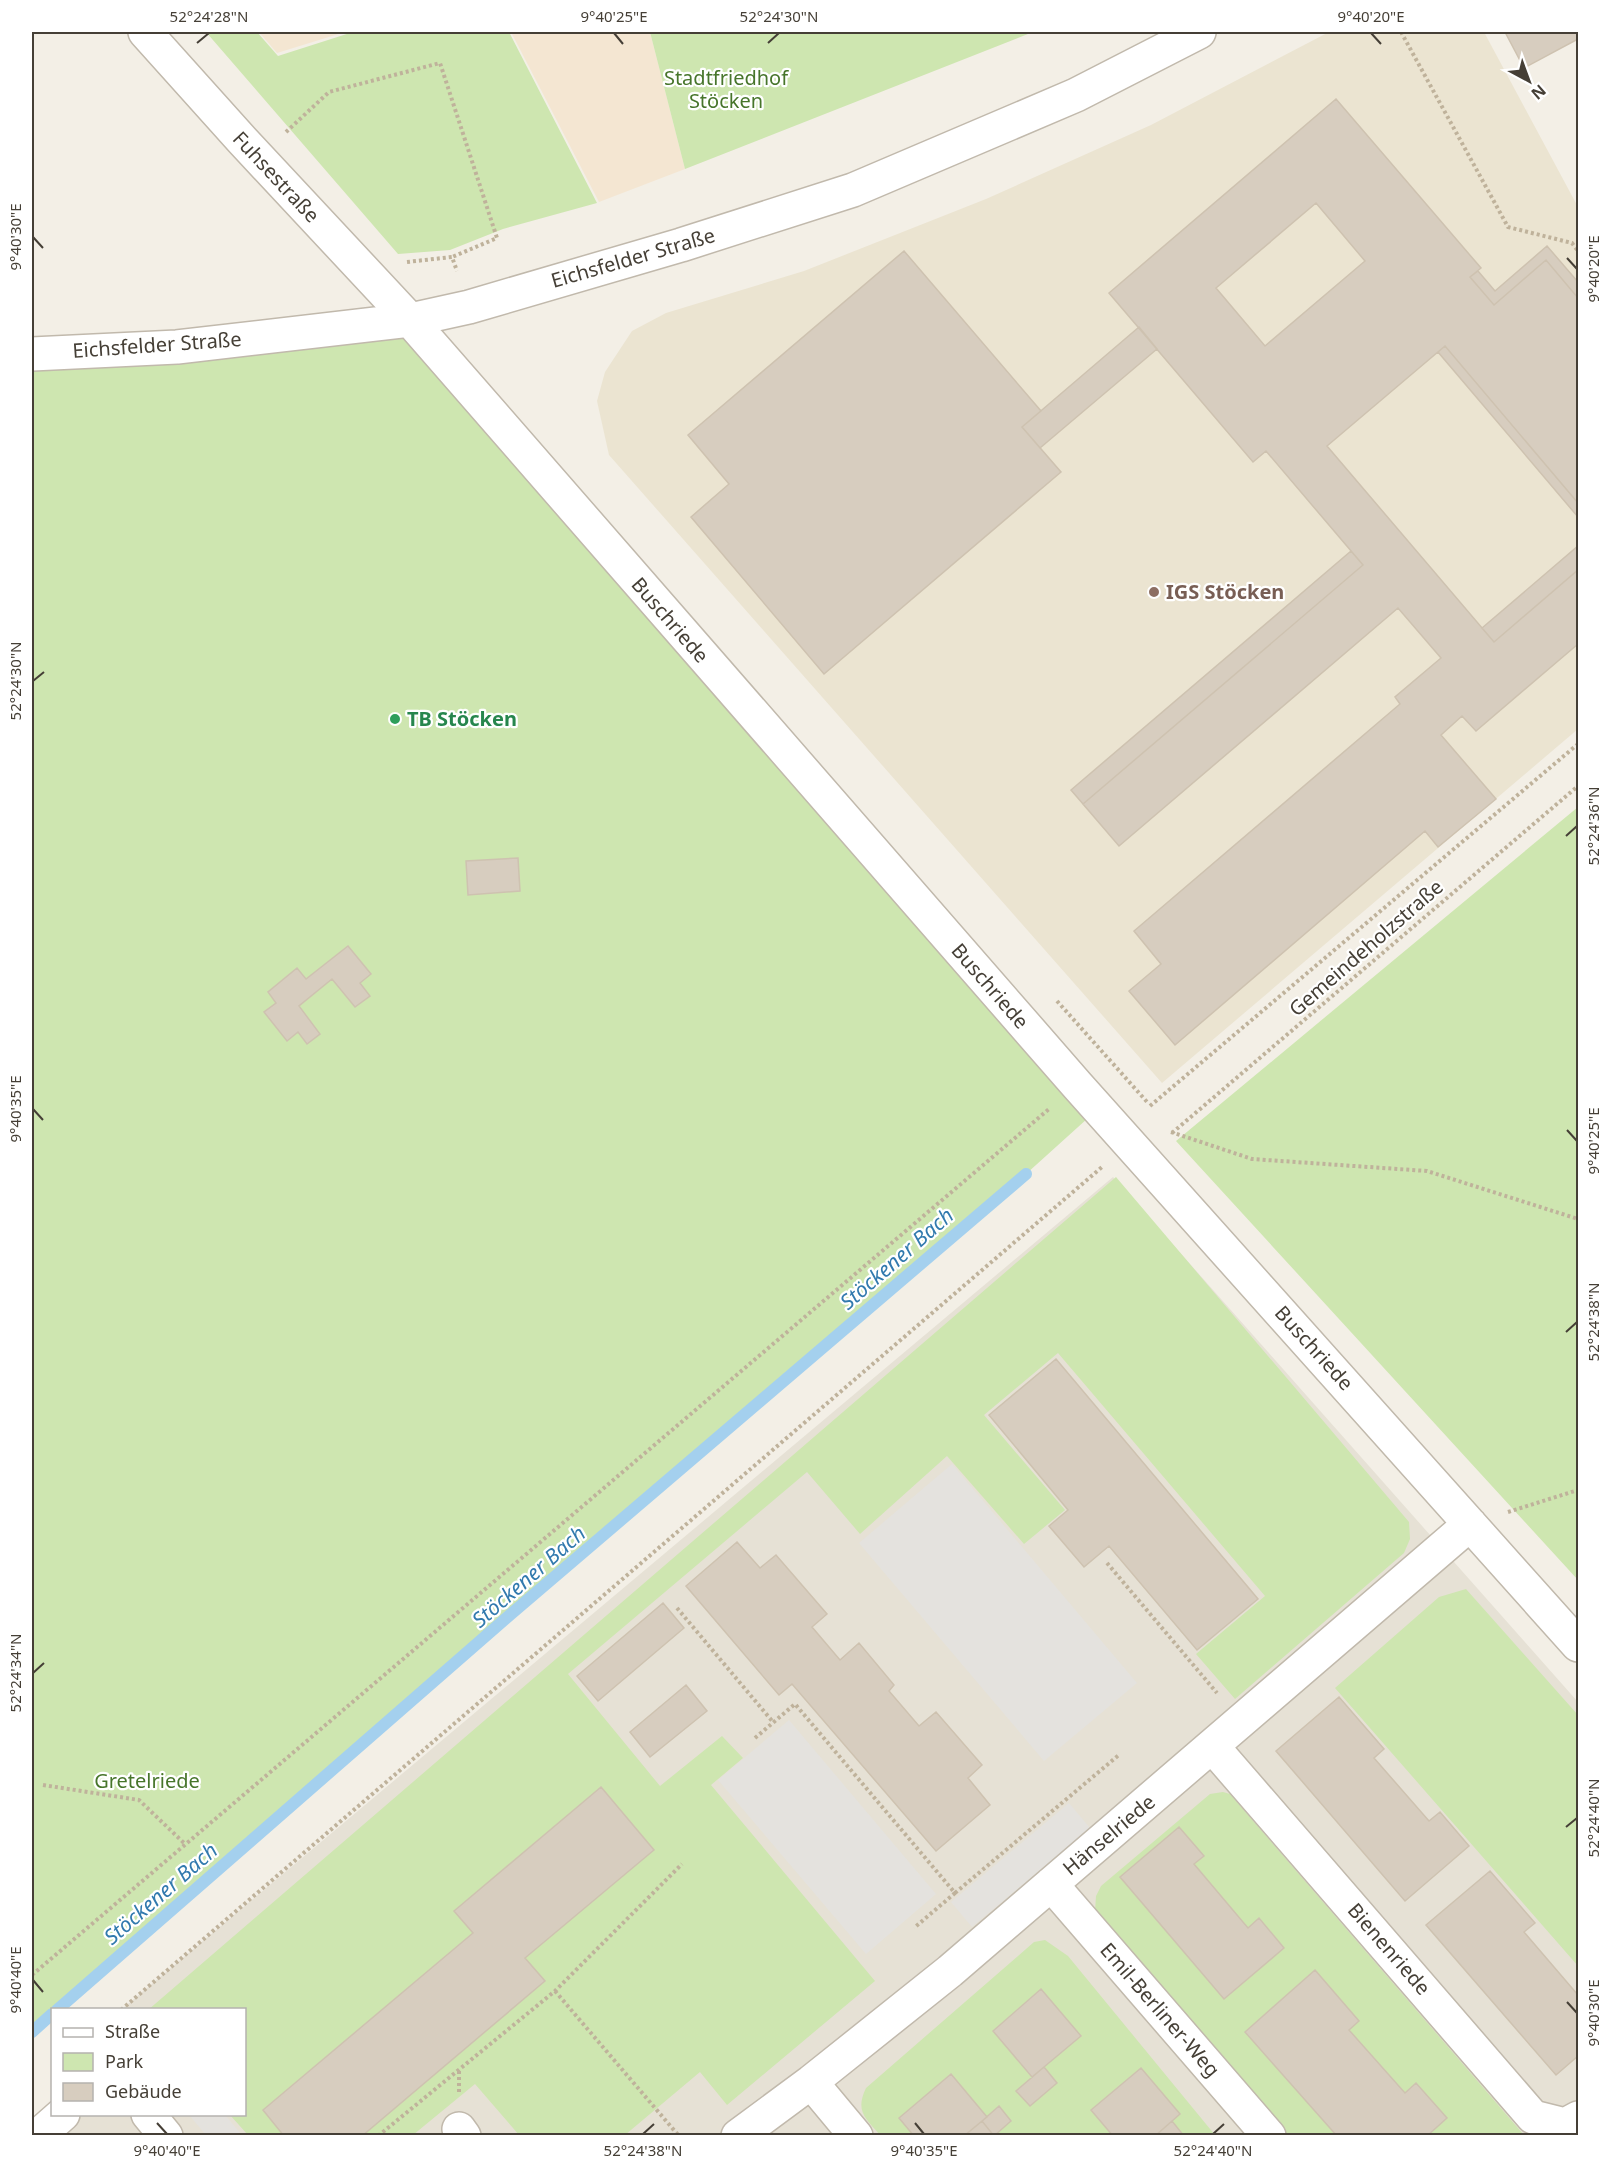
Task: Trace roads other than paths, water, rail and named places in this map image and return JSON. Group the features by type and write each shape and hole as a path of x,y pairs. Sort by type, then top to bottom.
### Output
{"street":[{"name":"Fuhsestraße","path":"145,32 242,141 410,320"},
{"name":"Eichsfelder Straße","path":"32,354 177,347 410,320 469,307 681,245 853,190 1076,95 1199,32"},
{"name":"Buschriede","path":"410,320 1077,1085 1578,1644"},
{"name":"Hänselriede","path":"738,2136 811,2082 950,1971 1470,1524"},
{"name":"Bienenriede","path":"1212,1746 1533,2117 1565,2125 1578,2118"},
{"name":"Emil-Berliner-Weg","path":"1051,1884 1269,2136"},
{"path":"811,2082 856,2136"},
{"path":"38,2136 62,2116"},
{"path":"149,2116 166,2136"}],"waterway":[{"name":"Stöckener Bach","path":"59,2008 511,1614 1026,1174"},
{"name":"Stöckener Bach","path":"32,2032 51,2015"}],"place":[{"name":"IGS Stöcken","path":"1154,592"},
{"name":"TB Stöcken","path":"395,719"}],"park label":[{"name":"Stadtfriedhof Stöcken","path":"726,90"},
{"name":"Gretelriede","path":"147,1781"}]}
